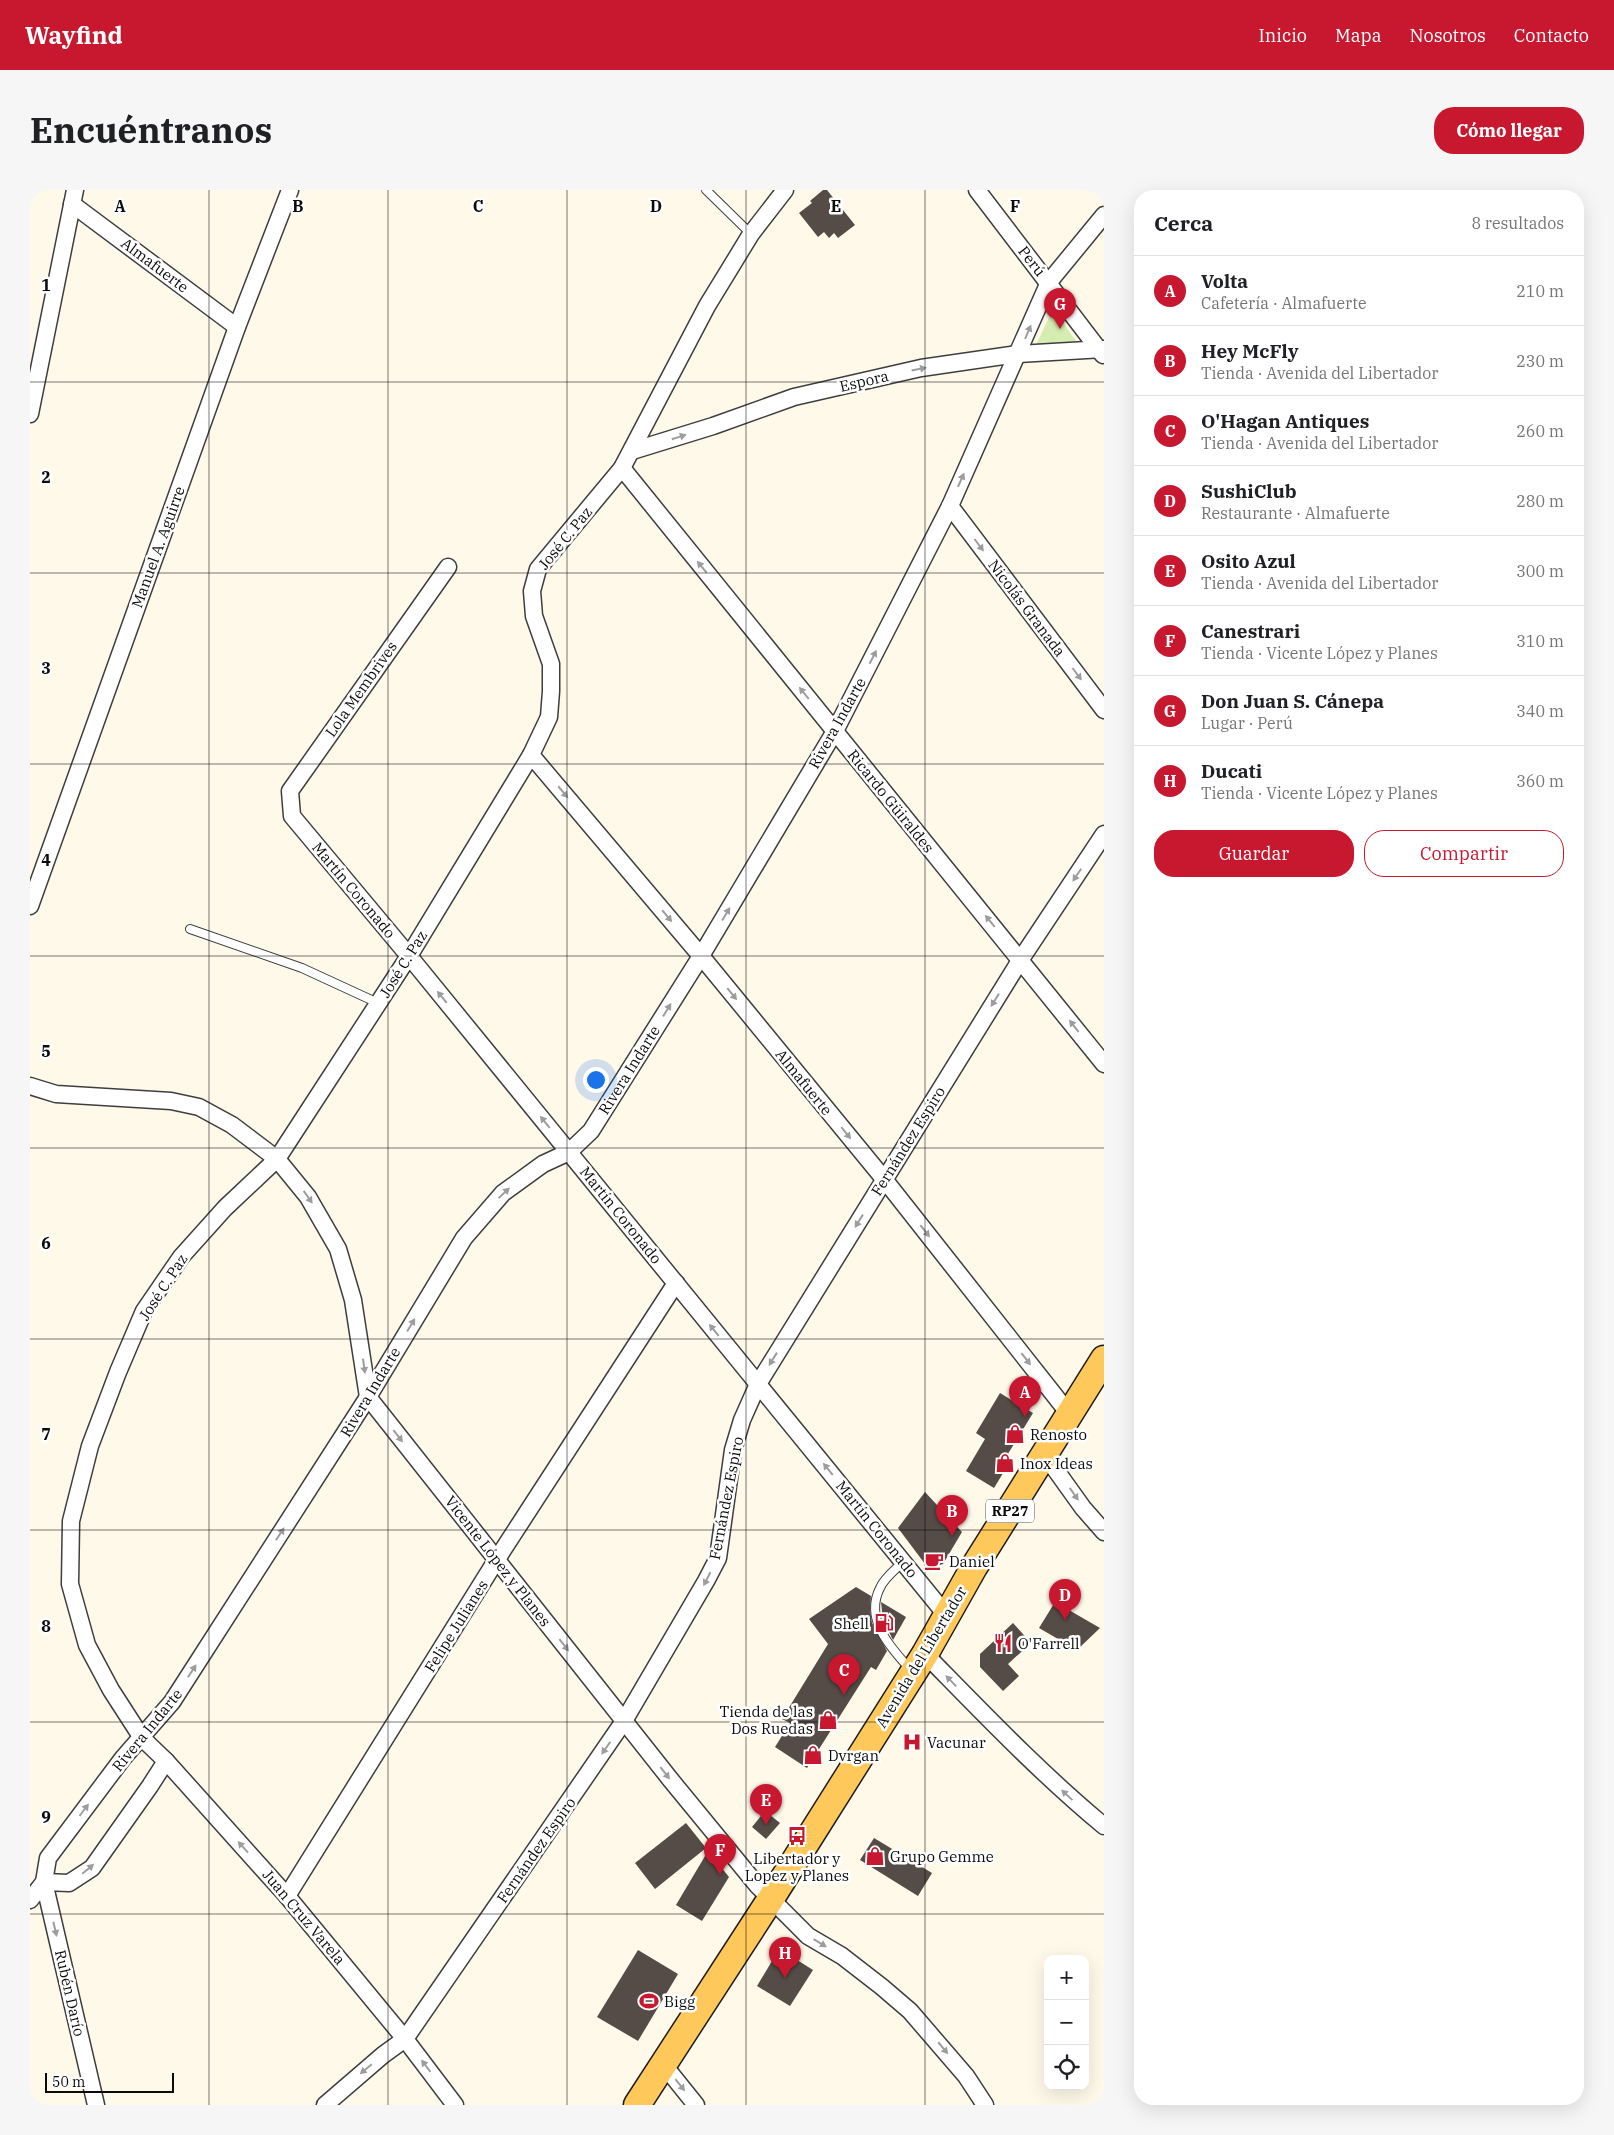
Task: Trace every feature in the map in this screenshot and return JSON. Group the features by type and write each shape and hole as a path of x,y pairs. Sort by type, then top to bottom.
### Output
{"main road":[{"name":"Avenida del Libertador","path":"637,2105 770,1900 919,1663 974,1567 1104,1359"}],"street":[{"name":"Manuel A. Aguirre","path":"30,906 237,326 290,190"},
{"name":"José C. Paz","path":"142,1738 111,1690 87,1645 70,1584 71,1521 90,1446 118,1372 144,1311 181,1257 225,1208 277,1160 409,956 531,755 550,717 551,691 551,664 534,616 532,591 538,569 622,468 707,306 751,234 785,190"},
{"name":"Perú","path":"977,190 1102,351"},
{"name":"Almafuerte","path":"74,197 237,326"},
{"path":"30,414 74,197"},
{"name":"Rivera Indarte","path":"30,1900 44,1882 48,1858 123,1758 172,1702 368,1397 464,1238 504,1193 543,1164 569,1152 591,1131 701,956 835,731 950,506 1049,282 1104,215"},
{"name":"Espora","path":"632,451 713,426 794,397 922,368 1018,354 1102,351"},
{"name":"Ricardo Güiraldes","path":"622,468 1104,1064"},
{"name":"Nicolás Granada","path":"950,506 1104,710"},
{"name":"Lola Membrives","path":"292,816 290,791 448,567"},
{"name":"Almafuerte","path":"531,755 701,956 884,1179 1070,1415"},
{"name":"Martín Coronado","path":"292,816 409,956 947,1616"},
{"name":"Fernández Espiro","path":"325,2105 383,2055 405,2039 624,1722 690,1612 718,1558 733,1450 742,1420 758,1384 1020,959 1104,834"},
{"name":"Vicente López y Planes","path":"30,1086 56,1094 171,1102 199,1107 232,1125 277,1160 308,1197 338,1249 353,1300 368,1397 624,1722 770,1900 808,1936 842,1956 910,2012 966,2076 985,2105"},
{"name":"Felipe Julianes","path":"287,1896 497,1559 676,1283"},
{"path":"1045,1455 1083,1508 1104,1532"},
{"path":"919,1663 1002,1734 1072,1800 1104,1826"},
{"name":"Juan Cruz Varela","path":"142,1738 166,1761 287,1896 405,2039 455,2105"},
{"path":"44,1882 69,1883 92,1868 166,1761"},
{"name":"Rubén Darío","path":"44,1882 96,2105"},
{"path":"663,2064 696,2105"}],"lane":[{"path":"706,190 751,234"},
{"path":"190,929 302,968 378,1004"},
{"path":"903,1562 880,1587 874,1606 880,1630 892,1650 919,1663"}],"green space":[{"path":"1053,309 1076,341 1036,345"}],"building":[{"path":"823,190 827,190 855,225 838,238 834,233 829,238 824,232 818,237 799,213 812,203 810,201"},
{"path":"1000,1393 1033,1413 1006,1457 1011,1460 994,1488 966,1471 985,1439 976,1433"},
{"path":"925,1492 962,1532 943,1564 928,1568 898,1528"},
{"path":"856,1587 871,1596 870,1610 872,1623 887,1651 876,1670 871,1667 807,1768 775,1747 790,1723 782,1719 828,1644 809,1619"},
{"path":"881,1602 906,1617 893,1640 883,1620"},
{"path":"1055,1602 1100,1628 1077,1650 1039,1628"},
{"path":"1013,1623 1031,1643 1008,1664 1019,1676 1003,1691 980,1667 980,1654"},
{"path":"765,1811 780,1823 766,1839 752,1827"},
{"path":"686,1823 706,1848 655,1889 635,1863"},
{"path":"874,1838 932,1873 918,1896 860,1860"},
{"path":"708,1851 729,1877 702,1921 676,1905"},
{"path":"638,1950 678,1974 638,2041 597,2017"},
{"path":"786,1953 813,1970 790,2006 757,1986 775,1956"}],"tram line":[{"path":"30,204 32,190"}],"place":[{"name":"Don Juan S. Cánepa","path":"1060,329"},
{"name":"Volta","path":"1025,1417"},
{"name":"Renosto","path":"1015,1434"},
{"name":"Inox Ideas","path":"1005,1463"},
{"name":"Hey McFly","path":"952,1536"},
{"name":"Daniel","path":"934,1561"},
{"name":"SushiClub","path":"1065,1620"},
{"name":"Shell","path":"884,1623"},
{"name":"O'Farrell","path":"1003,1643"},
{"name":"O'Hagan Antiques","path":"844,1695"},
{"name":"Tienda de las Dos Ruedas","path":"828,1720"},
{"name":"Vacunar","path":"912,1742"},
{"name":"Dvrgan","path":"813,1755"},
{"name":"Osito Azul","path":"766,1825"},
{"name":"Libertador y Lopez y Planes","path":"797,1836"},
{"name":"Grupo Gemme","path":"875,1856"},
{"name":"Canestrari","path":"720,1875"},
{"name":"Ducati","path":"785,1978"},
{"name":"Bigg","path":"649,2001"}]}
